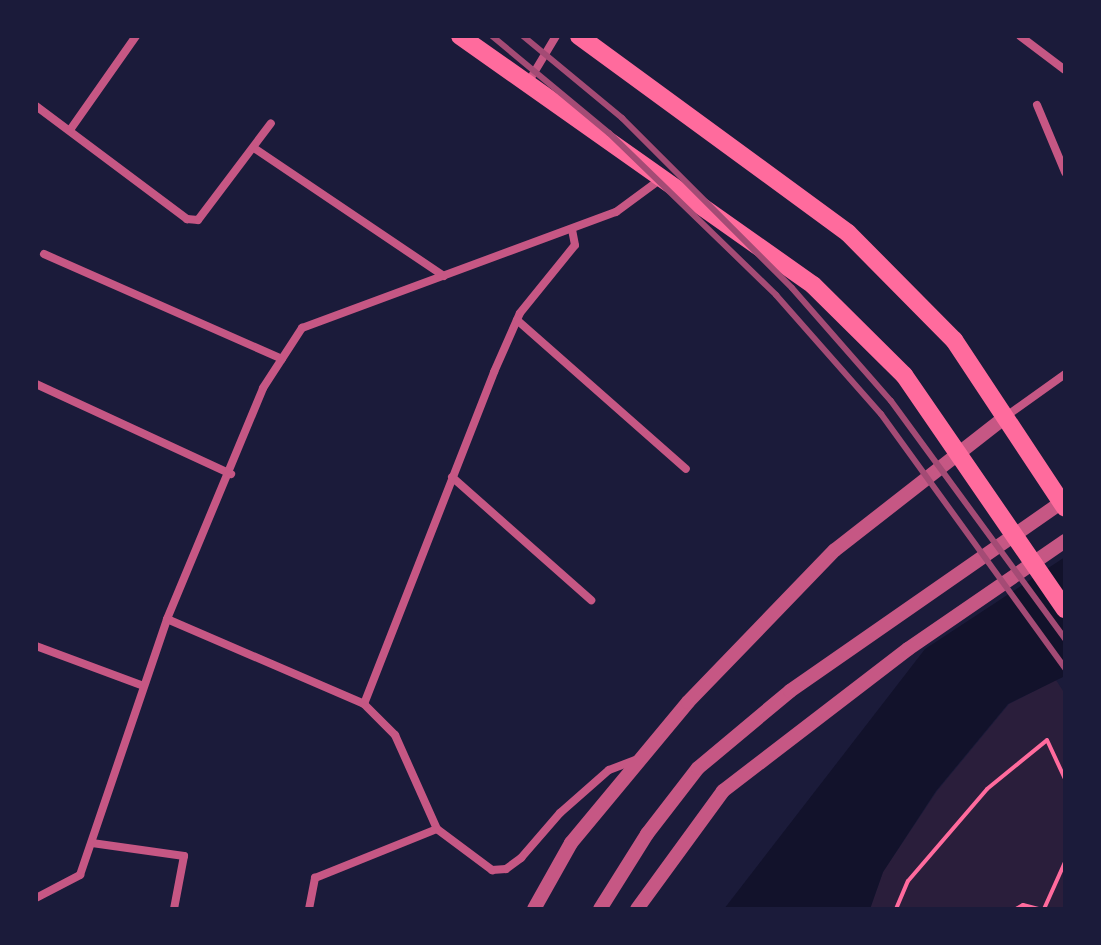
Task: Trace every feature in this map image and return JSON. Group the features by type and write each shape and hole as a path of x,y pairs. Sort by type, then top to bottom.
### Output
{"main road":[{"path":"460,36 529,81 813,285 904,375 1065,609"},
{"path":"579,36 848,233 954,340 1065,508"}],"street":[{"path":"70,130 136,36"},
{"path":"529,81 556,36"},
{"path":"1020,36 1034,40 1065,70"},
{"path":"1037,105 1065,172"},
{"path":"36,106 187,219 198,220 271,123"},
{"path":"254,148 444,276"},
{"path":"36,898 80,875 141,685 167,619 231,474 263,388 302,328 616,212 662,178"},
{"path":"364,704 517,320 575,245 572,229"},
{"path":"44,254 282,359"},
{"path":"517,320 686,469"},
{"path":"534,909 571,843 641,758 688,702 835,550 1065,374"},
{"path":"36,384 231,474"},
{"path":"452,477 591,600"},
{"path":"600,909 647,834 698,768 790,691 1065,500"},
{"path":"637,909 723,791 908,649 1065,541"},
{"path":"167,619 364,704 395,735 437,829 492,870 506,869 609,770 641,758"},
{"path":"36,646 141,685"},
{"path":"309,909 315,878 437,829"},
{"path":"92,843 184,856 174,909"}],"path":[{"path":"896,909 908,881 987,789 1047,740 1065,779"},
{"path":"1016,909 1023,905 1042,909 1065,862"}],"shaded area":[{"path":"1065,557 1065,676 1008,704 936,791 883,872 870,909 724,909 925,649"},
{"path":"1056,680 1065,694 1065,909 870,909 883,872 937,791 1009,704"}],"railway":[{"path":"492,36 609,133 776,295 881,414 1065,668"},
{"path":"523,36 622,118 792,288 891,401 1065,639"}]}
